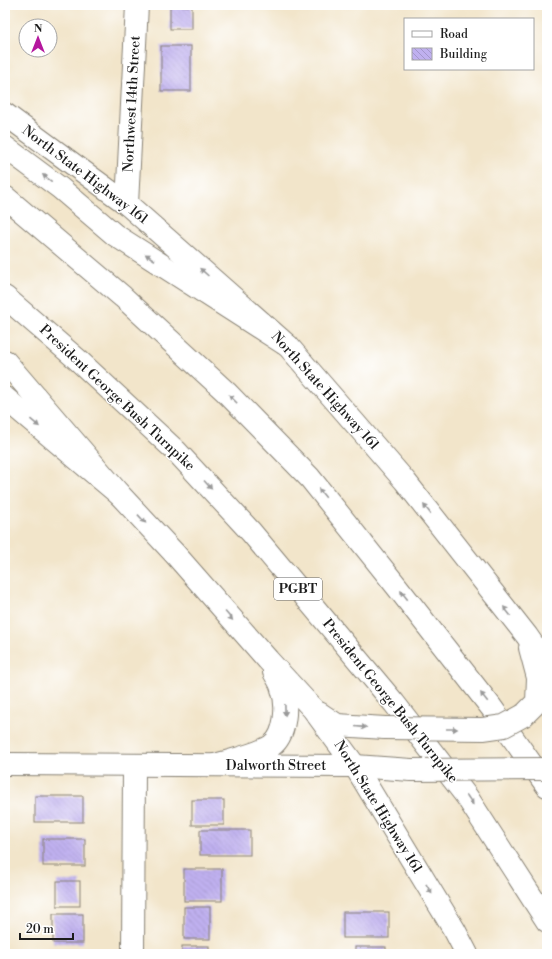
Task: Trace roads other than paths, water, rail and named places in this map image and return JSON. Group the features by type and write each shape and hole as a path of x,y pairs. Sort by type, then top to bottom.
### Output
{"main road":[{"name":"Northwest 14th Street","path":"127,204 137,5"},
{"name":"North State Highway 161","path":"5,114 127,204 288,346 405,480 547,665"},
{"path":"5,147 60,188 115,235 288,346"},
{"path":"5,197 123,297 226,392 310,478 394,582 491,707 547,786"},
{"name":"President George Bush Turnpike","path":"5,297 78,360 176,451 251,532 394,703 467,796 547,921"},
{"path":"5,361 119,494"},
{"name":"North State Highway 161","path":"5,398 119,494 313,708 356,766 455,931 467,954"},
{"path":"313,708 337,725 385,728 483,729 504,726 524,715 537,702 538,678 526,636"},
{"path":"215,765 272,745 281,735 285,722 283,689 268,660"},
{"name":"Dalworth Street","path":"5,764 356,766 411,770 547,769"},
{"path":"133,954 134,765"},
{"path":"455,931 455,954"}]}
